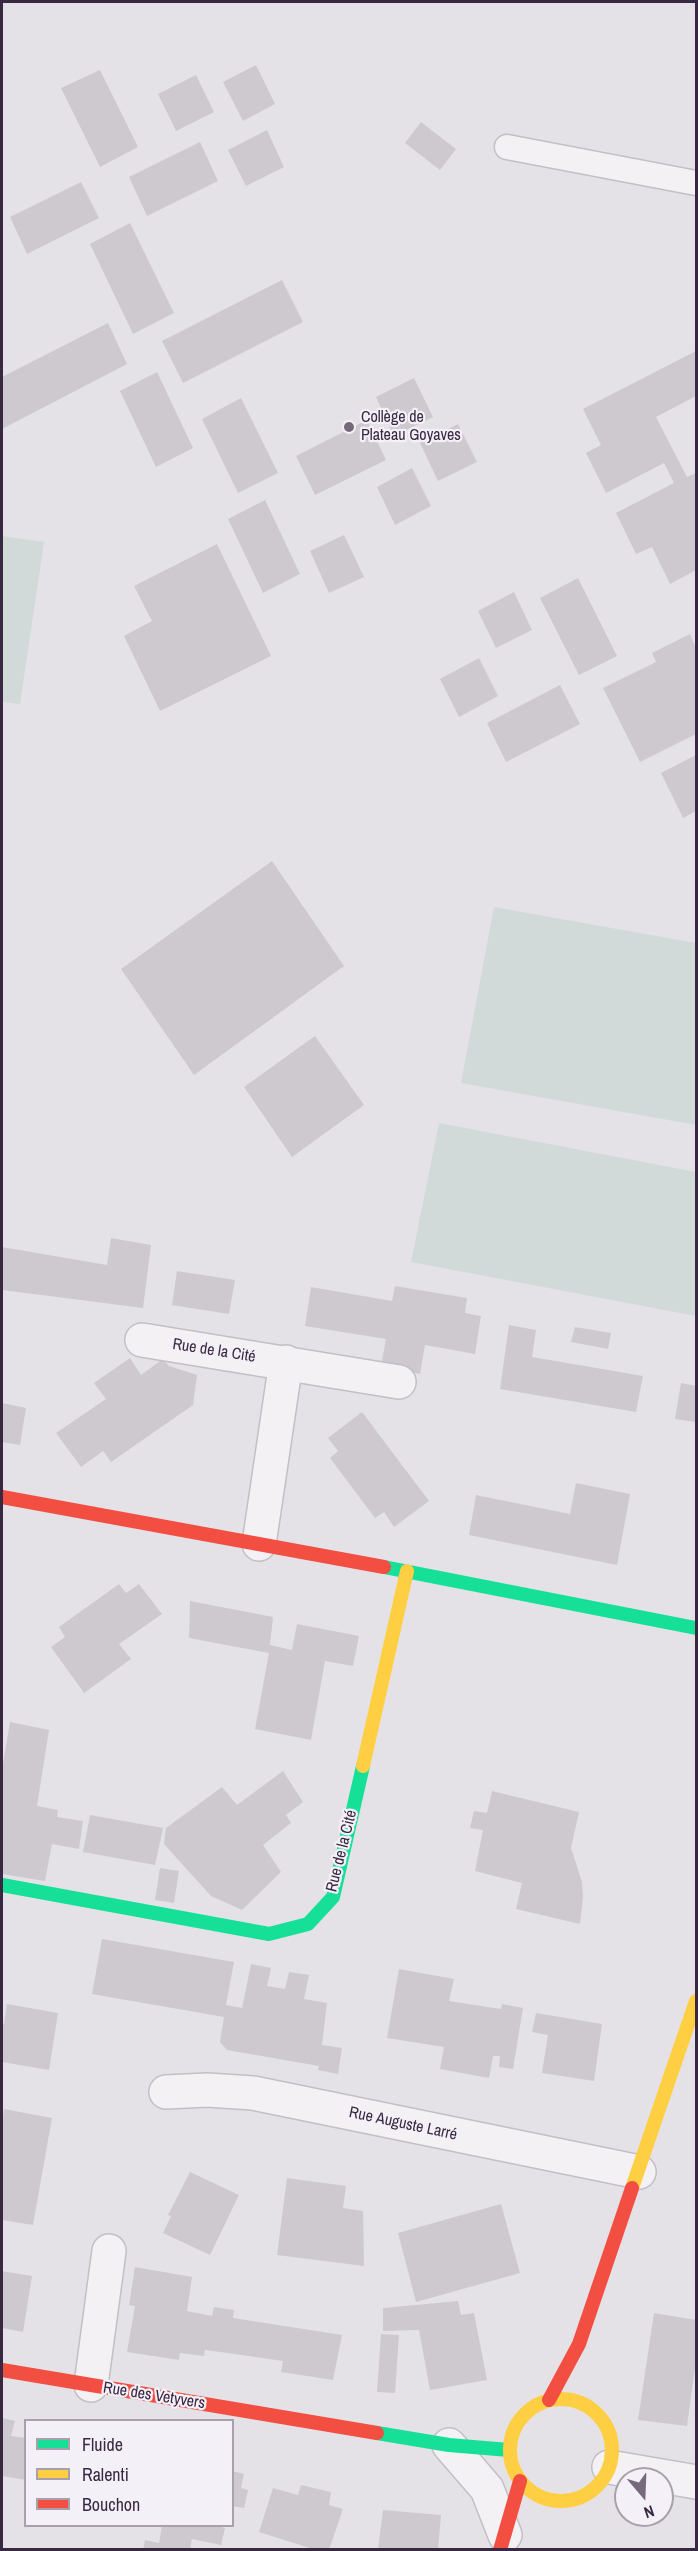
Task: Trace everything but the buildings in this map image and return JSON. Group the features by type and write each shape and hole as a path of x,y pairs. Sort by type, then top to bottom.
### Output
{"street":[{"name":"Rue de la Cité","path":"142,1340 399,1382"},
{"path":"260,1544 286,1362"},
{"path":"2,1497 407,1571 693,1630"},
{"name":"Rue de la Cité","path":"2,1885 269,1934 308,1924 333,1897 407,1571"},
{"path":"549,2400 579,2344 696,2001"},
{"name":"Rue Auguste Larré","path":"166,2092 207,2090 253,2094 639,2172"},
{"path":"90,2385 109,2251"},
{"path":"579,2344 580,2372"},
{"name":"Rue des Vetyvers","path":"2,2370 449,2445 509,2450"},
{"path":"584,2399 606,2424 611,2439 612,2453 609,2467 601,2483 587,2494 571,2500 554,2501 529,2491 511,2467 509,2450 512,2433 520,2418 533,2406 549,2400 584,2399"},
{"path":"449,2445 487,2489 509,2544"},
{"path":"609,2467 696,2482"},
{"path":"509,2544 520,2481"},
{"path":"539,2516 554,2501"}],"lane":[{"path":"507,147 696,183"}],"shaded area":[{"path":"2,536 44,542 20,704 2,702"},
{"path":"494,907 696,943 696,1125 461,1083"},
{"path":"439,1123 696,1172 696,1316 411,1262"}],"traffic: fast":[{"path":"384,1567 696,1628"},
{"path":"2,1885 269,1934 308,1924 333,1897 363,1766"},
{"path":"377,2433 449,2445 509,2450"}],"traffic: slow":[{"path":"363,1766 407,1571"},
{"path":"632,2188 696,2001"},
{"path":"561,2399 590,2407 604,2421 612,2450 604,2479 590,2493 561,2501 532,2493 518,2479 510,2450 518,2421 532,2407 561,2399"}],"traffic: jam":[{"path":"2,1497 384,1567"},
{"path":"549,2400 579,2344 632,2188"},
{"path":"2,2370 377,2433"},
{"path":"500,2550 520,2481"}],"place":[{"name":"Collège de Plateau Goyaves","path":"349,427"}]}
